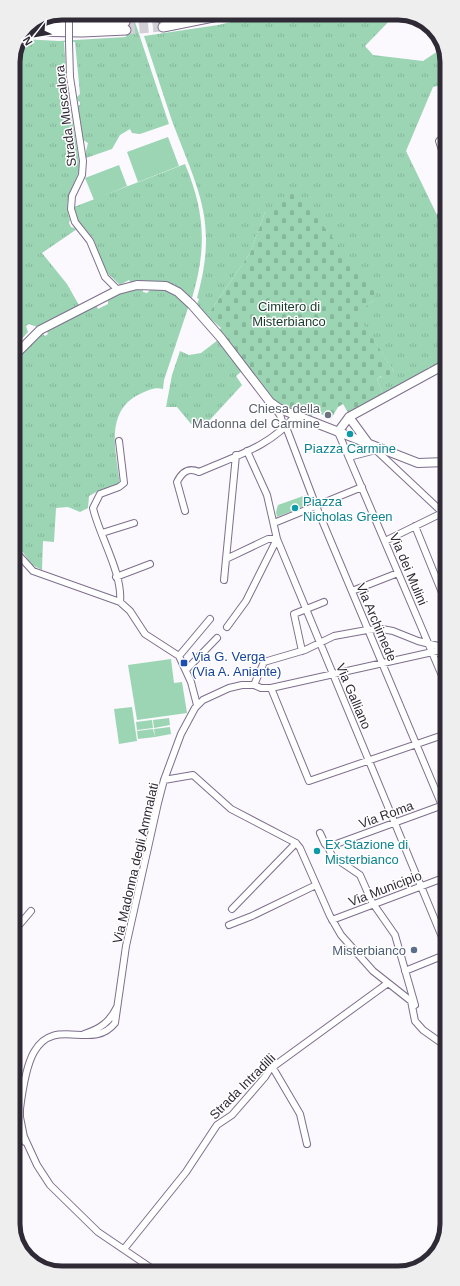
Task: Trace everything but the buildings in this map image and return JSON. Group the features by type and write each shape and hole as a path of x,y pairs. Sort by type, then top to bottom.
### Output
{"highway":[{"path":"168,20 162,22 178,20"},
{"path":"33,31 82,32 126,26 44,24"}],"main road":[{"path":"20,350 40,330 118,290 148,284 166,286 178,292 192,305 221,338 270,402 292,414 373,447 418,463 440,462"},
{"path":"336,431 350,416 440,367"},
{"path":"350,416 373,447"}],"street":[{"name":"Strada Muscalora","path":"69,20 70,77 83,161 82,175 72,196 71,210 75,222 90,241 105,277 118,290"},
{"name":"Via Archimede","path":"270,402 279,413 285,425 310,492 367,630 440,796"},
{"path":"185,510 177,482 181,474 189,470 199,472 265,443 280,433 292,414"},
{"name":"Via dei Mulini","path":"336,431 362,487 440,671"},
{"path":"280,433 288,435"},
{"path":"119,441 124,483 120,487 100,494 93,508 121,593 120,602"},
{"path":"350,460 373,447 440,508"},
{"name":"Via Galliano","path":"247,451 267,495 277,538 440,932"},
{"path":"224,580 236,455"},
{"path":"274,523 362,487"},
{"path":"385,542 440,514"},
{"path":"102,533 134,522"},
{"path":"415,526 440,588"},
{"path":"226,559 268,539 277,538"},
{"path":"227,627 246,602 277,538"},
{"path":"20,557 29,568 38,573 120,602 130,612 146,634 179,656 191,682 197,705"},
{"path":"116,577 150,564"},
{"path":"352,592 398,573"},
{"path":"302,651 294,614 324,602"},
{"path":"179,656 210,619"},
{"path":"254,684 264,662 302,651 334,636 382,629 393,631 440,647"},
{"path":"186,670 217,638"},
{"path":"164,780 181,734 197,705 203,700 229,688 254,684 262,688 271,688 440,650"},
{"path":"191,682 203,700"},
{"path":"271,688 309,782 440,736"},
{"name":"Via Madonna degli Ammalati","path":"20,1102 31,1057 41,1042 47,1037 57,1034 82,1034 93,1036 110,1031 115,1023 120,997 126,946 164,780 193,775 231,809 296,843"},
{"name":"Via Roma","path":"331,846 440,806"},
{"path":"320,833 325,844 331,846 332,856 360,875 374,905 395,935 413,998 419,1026"},
{"path":"232,909 296,843 300,848 332,920 342,937 362,960 411,1001 415,1021 419,1026 440,1042"},
{"name":"Via Municipio","path":"332,920 440,879"},
{"path":"229,925 252,916 316,884"},
{"path":"20,924 31,911"},
{"path":"405,971 440,957"},
{"name":"Strada Intradilli","path":"124,1249 186,1172 217,1125 232,1115 270,1069 388,983"},
{"path":"273,1068 300,1114 307,1144"},
{"path":"20,1124 25,1142"},
{"path":"20,1128 36,1165 50,1185 98,1232 148,1266"}],"green space":[{"path":"125,20 134,20 169,124 140,134 132,133 130,129 120,135 112,149 86,158 88,143 83,140 78,106 80,105 80,102 78,101 77,97 80,94 75,42 64,42 67,89 80,167 69,195 67,207 70,220 69,223 71,227 77,229 42,253 67,284 80,307 37,327 29,324 26,326 28,332 20,341 20,59 23,46 27,39 59,41 126,37"},
{"path":"240,20 390,20 365,46 373,55 423,61 439,50 440,85 433,87 406,151 437,215 440,216 440,363 431,368 429,367 426,372 383,395 377,379 382,376 383,378 394,371 355,313 374,300 265,212 250,253 207,316 197,304 206,247 202,205 144,36 218,25"},
{"path":"168,137 179,166 138,182 127,152"},
{"path":"185,164 197,198 202,230 200,263 192,298 187,296 174,284 171,285 143,281 131,283 129,280 120,285 106,272 93,238 78,220 74,207"},
{"path":"119,165 127,186 94,200 85,178"},
{"name":"Cimitero di Misterbianco","path":"296,191 375,292 374,300 356,313 394,371 384,379 381,376 377,379 383,395 349,414 343,404 338,407 331,419 315,411 310,418 284,408 274,402 219,330 221,328 207,316 250,253 265,212 286,195"},
{"path":"142,287 143,292 147,293 152,288 168,291 189,305 164,380 163,389 160,388 149,390 140,394 129,401 121,411 115,433 116,459 120,484 98,491 89,496 88,508 80,512 68,507 56,508 54,542 43,541 42,570 32,565 20,548 20,354 36,335 41,332 45,336 48,334 46,329 96,305 98,309 108,304 108,299 118,294"},
{"path":"218,340 242,371 236,376 242,385 207,423 191,424 177,407 166,407 172,375 180,351 189,355 201,353"},
{"path":"306,495 310,504 277,517 276,512 278,505"},
{"path":"171,659 174,683 182,682 187,713 137,720 128,665"},
{"path":"132,707 137,741 119,744 114,709"},
{"path":"169,718 170,725 154,728 153,720"},
{"path":"152,720 153,728 137,730 136,722"},
{"path":"170,727 171,734 155,737 154,729"},
{"path":"153,729 155,737 138,739 137,731"}],"tunnel":[{"path":"125,22 143,20"},
{"path":"126,30 163,27"}],"place":[{"name":"Chiesa della Madonna del Carmine","path":"328,415"},
{"name":"Piazza Carmine","path":"350,434"},
{"name":"Piazza Nicholas Green","path":"295,508"},
{"name":"Via G. Verga (Via A. Aniante)","path":"184,663"},
{"name":"Ex Stazione di Misterbianco","path":"317,851"},
{"name":"Misterbianco","path":"414,950"}]}
